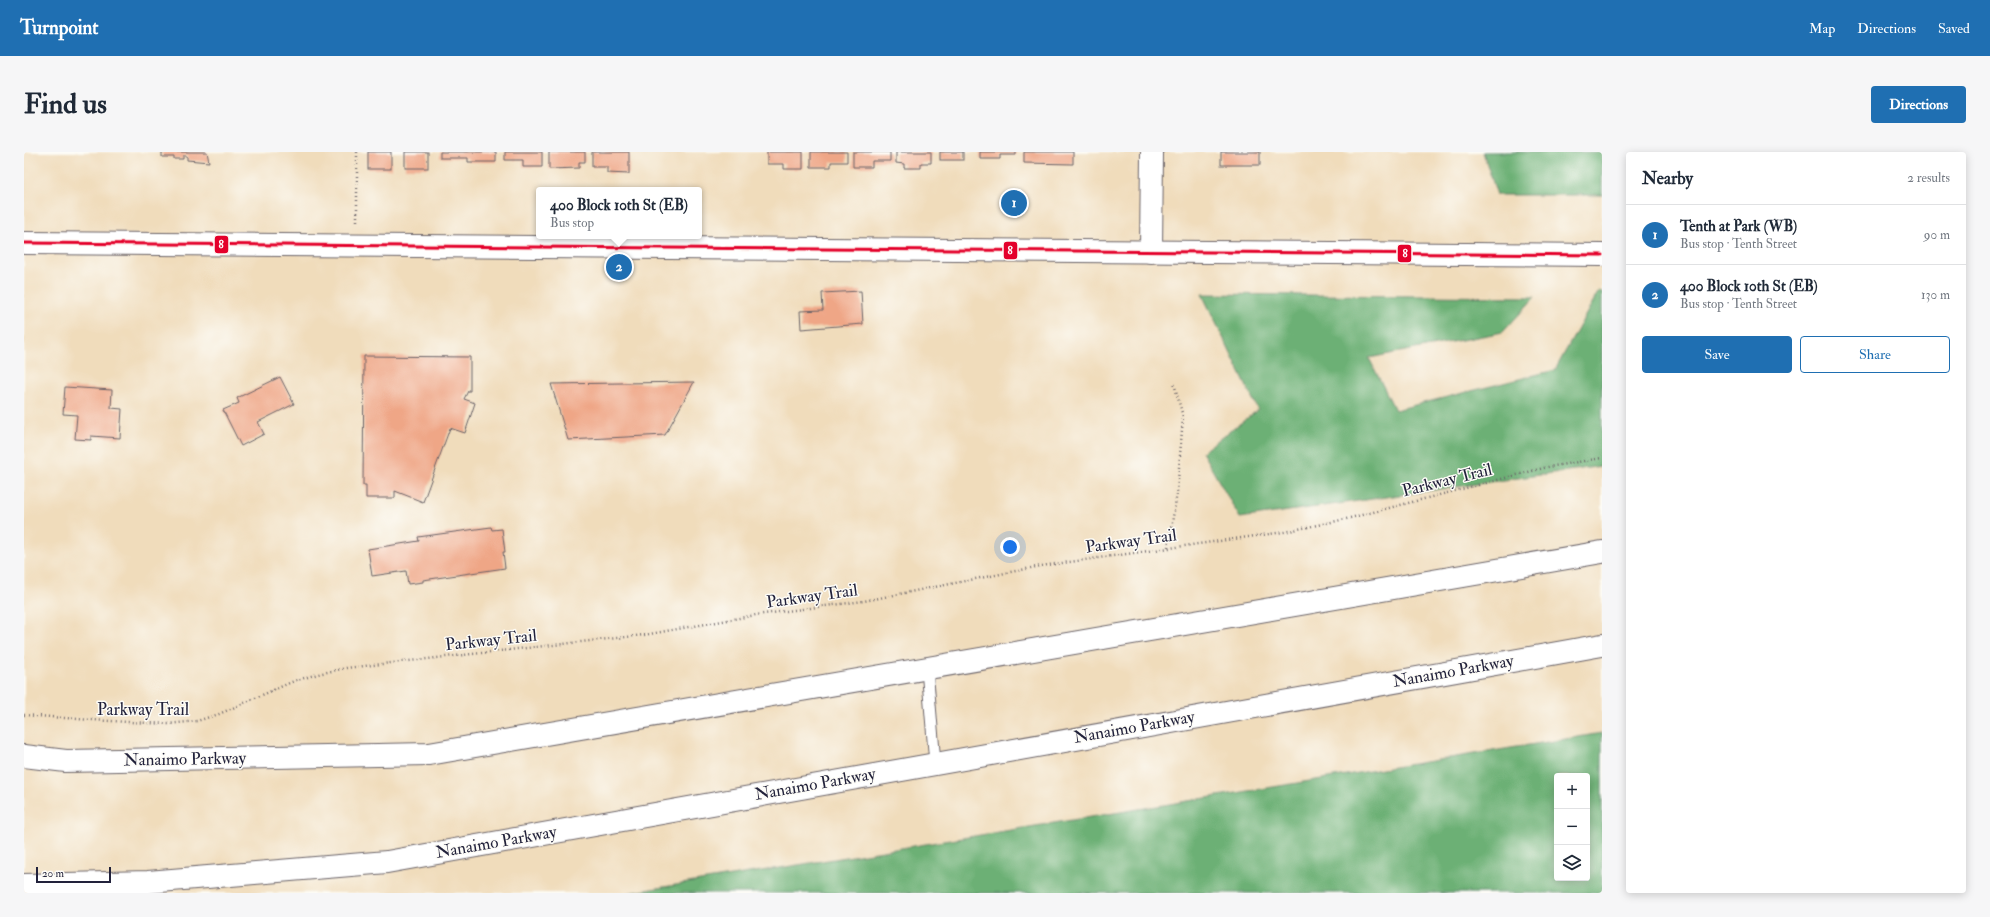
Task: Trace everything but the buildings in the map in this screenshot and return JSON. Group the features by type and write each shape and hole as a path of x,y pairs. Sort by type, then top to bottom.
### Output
{"main road":[{"path":"1151,252 1152,152"},
{"path":"24,243 1602,255"},
{"name":"Nanaimo Parkway","path":"24,756 66,761 430,754 1602,552"},
{"name":"Nanaimo Parkway","path":"24,885 148,882 387,862 1602,645"}],"lane":[{"path":"927,669 935,763"}],"path":[{"path":"356,152 357,246"},
{"path":"1168,547 1177,494 1183,417 1174,383"},
{"name":"Parkway Trail","path":"24,715 168,724 197,721 219,714 294,681 346,668 644,635 756,615 864,601 1041,566 1168,547 1284,532 1346,519 1548,467 1602,458"}],"green space":[{"path":"1483,152 1602,152 1602,195 1497,195"},
{"path":"1599,291 1602,292 1602,466 1240,518 1202,452 1258,410 1202,294 1535,297 1503,332 1369,358 1395,410 1555,370"},
{"path":"1602,733 1602,893 627,893"}],"transit line":[{"name":"8","path":"24,243 1602,255"}],"place":[{"name":"Tenth at Park (WB)","path":"1014,203"},
{"name":"400 Block 10th St (EB)","path":"619,267"}]}
